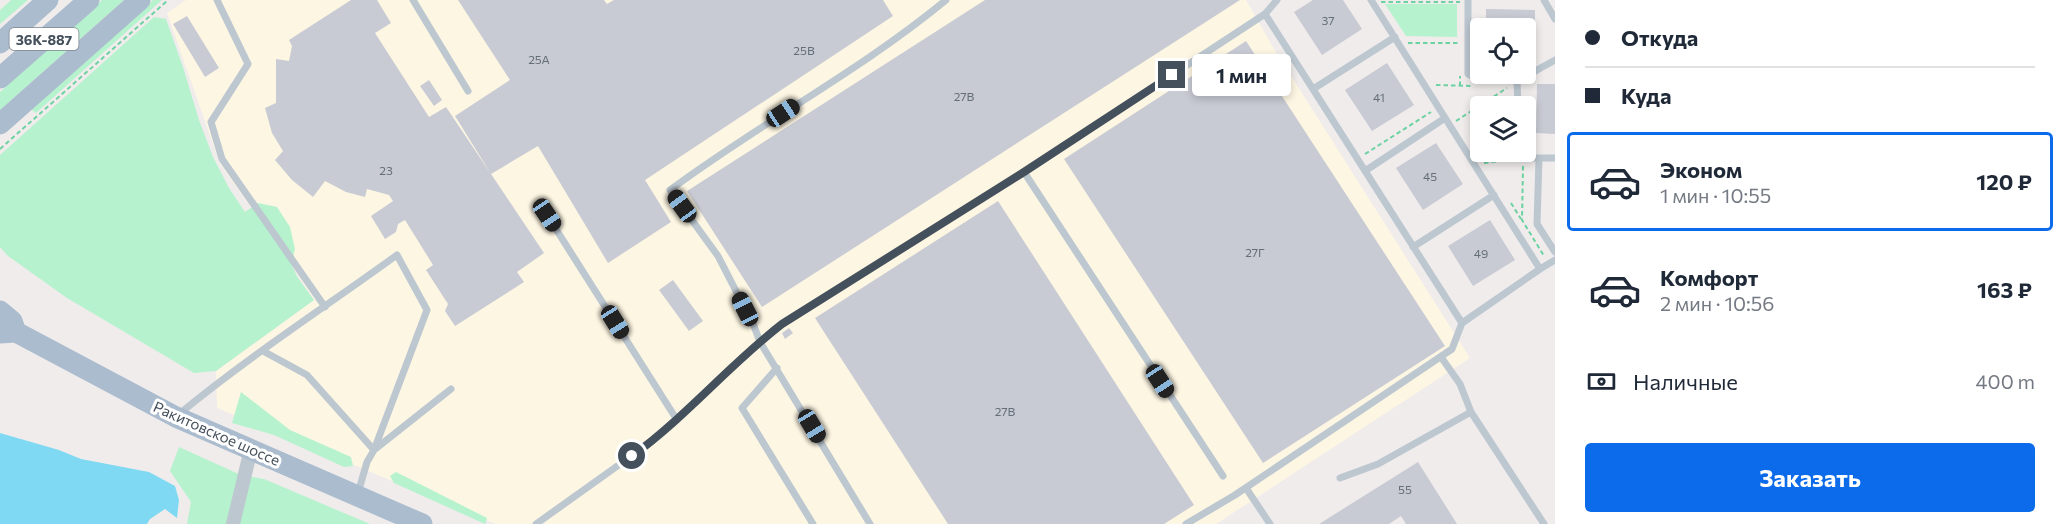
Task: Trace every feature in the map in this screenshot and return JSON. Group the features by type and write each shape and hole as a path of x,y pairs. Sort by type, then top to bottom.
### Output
{"main road":[{"name":"36К-887","path":"0,44 48,0"},
{"name":"36К-887","path":"0,78 89,0"},
{"path":"0,124 140,0"},
{"name":"Ракитовское шоссе","path":"0,311 12,321 8,333 176,417 422,524"}],"street":[{"path":"234,524 251,449"}],"lane":[{"path":"217,0 248,64 211,122 222,159 325,307"},
{"path":"413,0 468,91"},
{"path":"870,524 760,342 718,256 670,190 708,162 912,28 946,0"},
{"path":"536,524 651,442 782,324 1024,172 1264,14 1277,0"},
{"path":"1544,0 1555,19"},
{"path":"1376,1 1395,37 1540,269"},
{"path":"1464,1 1468,74 1470,75"},
{"path":"1264,14 1462,323"},
{"path":"1313,89 1395,37"},
{"path":"1536,70 1555,60"},
{"path":"1365,171 1446,118"},
{"path":"1536,157 1555,158"},
{"path":"1539,158 1537,224 1555,252"},
{"path":"1024,172 1223,476"},
{"path":"1413,247 1494,195"},
{"path":"547,215 677,420"},
{"path":"176,417 204,394 397,255 427,310 374,450 367,462 357,496"},
{"path":"1186,524 1246,488 1441,357 1452,349 1462,323 1552,261"},
{"path":"263,351 308,375 374,450"},
{"path":"1441,357 1460,384 1471,412 1544,524"},
{"path":"777,368 742,408 813,524"},
{"path":"374,450 451,389"},
{"path":"1340,478 1378,464 1471,412"},
{"path":"1246,488 1270,524"}],"path":[{"path":"0,149 168,0"},
{"path":"1376,1 1464,1"},
{"path":"1376,1 1384,10"},
{"path":"1411,51 1405,43 1460,43"},
{"path":"1460,75 1460,86"},
{"path":"1358,159 1445,103 1433,85 1479,86"},
{"path":"1499,87 1509,87"},
{"path":"1509,87 1509,96"},
{"path":"1456,121 1509,87"},
{"path":"1521,162 1522,220 1552,261"}],"shaded area":[{"path":"186,0 1246,0 1274,49 1470,358 1216,524 496,524 217,408 216,371 314,300 220,164 167,13"}],"green space":[{"path":"11,0 28,0 0,24 0,10"},
{"path":"102,0 124,0 0,110 0,92"},
{"path":"153,0 162,0 36,113 29,108"},
{"path":"1385,4 1457,4 1457,37 1406,36"},
{"path":"154,17 166,19 199,120 213,157 229,188 245,212 258,203 277,207 290,227 295,249 291,264 314,300 216,371 194,373 67,298 8,256 0,247 0,155"},
{"path":"241,392 290,430 351,457 353,466 344,467 274,435 232,423"},
{"path":"179,447 241,475 264,479 370,524 187,524 191,502 170,471"},
{"path":"396,472 487,518 485,524 394,483 390,476"}],"water":[{"path":"0,433 59,450 81,459 149,472 175,486 179,500 177,518 165,509 150,519 147,524 0,524"}],"building":[{"path":"351,0 377,0 391,23 375,33 429,117 446,107 544,253 517,272 524,282 455,326 445,311 448,304 426,270 433,265 405,220 398,224 396,232 385,239 371,216 393,201 389,195 367,189 365,197 346,192 325,181 313,197 292,180 275,160 283,151 272,133 265,108 276,103 276,59 289,61 292,46 289,40"},
{"path":"458,0 604,0 607,4 614,0 883,0 893,16 645,180 671,222 608,263 538,146 491,174 455,116 510,80"},
{"path":"985,0 1240,0 762,307 687,191"},
{"path":"1313,0 1343,0 1362,29 1322,55 1294,12"},
{"path":"1486,9 1535,10 1535,18 1486,18"},
{"path":"187,16 219,68 205,77 173,24"},
{"path":"1246,41 1445,346 1263,463 1064,159"},
{"path":"1387,63 1414,105 1372,131 1345,90"},
{"path":"429,80 442,100 434,106 420,86"},
{"path":"1537,84 1555,84 1555,134 1536,133"},
{"path":"1436,143 1463,184 1423,210 1396,168"},
{"path":"998,201 1194,505 1164,524 948,524 815,318"},
{"path":"1490,220 1515,260 1473,286 1448,246"},
{"path":"673,280 703,321 689,331 659,290"},
{"path":"789,328 793,333 785,339 782,333"},
{"path":"1418,462 1457,524 1406,524 1401,516 1389,524 1319,524"}],"route":[{"path":"632,456 677,420 782,324 1024,172 1172,75"}]}
